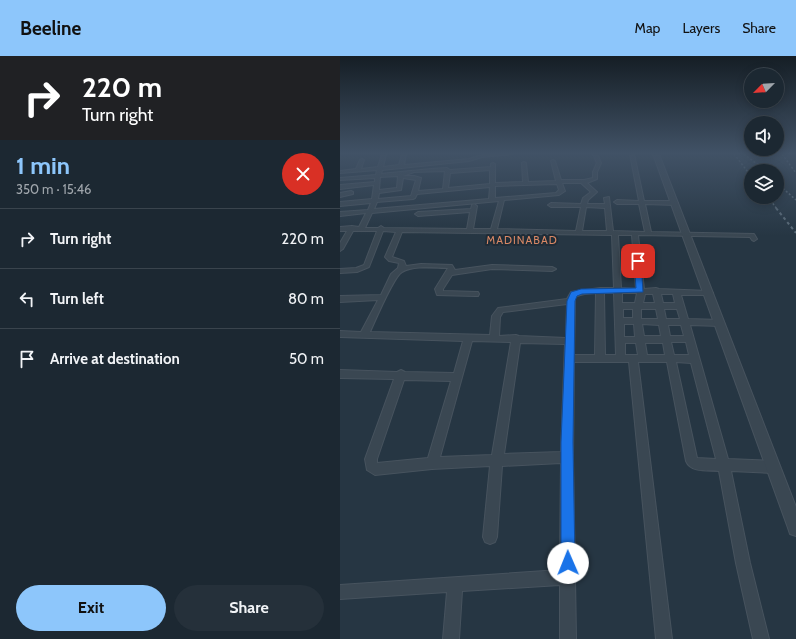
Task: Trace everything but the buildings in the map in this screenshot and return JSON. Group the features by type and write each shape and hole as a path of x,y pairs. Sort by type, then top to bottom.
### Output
{"street":[{"path":"376,192 399,189 400,181"},
{"path":"408,207 418,181"},
{"path":"445,190 446,181"},
{"path":"492,200 493,181"},
{"path":"340,204 375,201 445,190 556,181"},
{"path":"340,214 557,194 562,191 559,181"},
{"path":"564,181 587,181"},
{"path":"638,181 648,233"},
{"path":"667,181 796,528"},
{"path":"579,232 585,199 594,192 584,182"},
{"path":"340,187 377,183 375,201 362,228"},
{"path":"348,203 352,185"},
{"path":"340,195 351,193"},
{"path":"607,198 607,206 613,232 618,290 620,340 632,359 664,639"},
{"path":"494,230 502,199"},
{"path":"470,230 476,201"},
{"path":"617,202 675,203"},
{"path":"551,205 607,206"},
{"path":"415,222 418,206"},
{"path":"340,229 400,229 415,222 474,210"},
{"path":"415,222 470,230 752,235 754,239"},
{"path":"340,249 352,228"},
{"path":"340,271 357,270 367,266 381,228"},
{"path":"400,229 388,257 391,260 402,262 402,270"},
{"path":"632,359 639,340 637,306 641,297 635,233"},
{"path":"364,335 395,274 402,270 422,266 450,266 452,269 439,289 440,293 475,294"},
{"path":"449,273 492,267 552,269"},
{"path":"568,639 567,457 571,301 574,294 600,290 656,290 709,293"},
{"path":"600,290 600,358"},
{"path":"656,290 692,460 697,464 773,467"},
{"path":"676,291 724,466 743,563 761,639"},
{"path":"340,299 383,297"},
{"path":"494,338 496,316 501,310 571,301"},
{"path":"618,306 679,306"},
{"path":"619,321 720,323"},
{"path":"340,334 516,338 569,341"},
{"path":"432,463 469,338"},
{"path":"490,537 497,459 516,338"},
{"path":"620,340 689,339"},
{"path":"569,358 694,359"},
{"path":"340,374 401,374 457,377"},
{"path":"401,374 371,459 371,466 375,469 432,463 567,457"},
{"path":"340,592 455,586 568,577"},
{"path":"451,639 455,586"}],"railway":[{"path":"784,189 796,200"},
{"path":"773,204 777,209"},
{"path":"776,208 796,233"}],"district":[{"name":"MADINABAD","path":"522,240"}],"route":[{"path":"568,563 567,442 571,298 574,294 581,292 600,290 640,290 638,261"}]}
